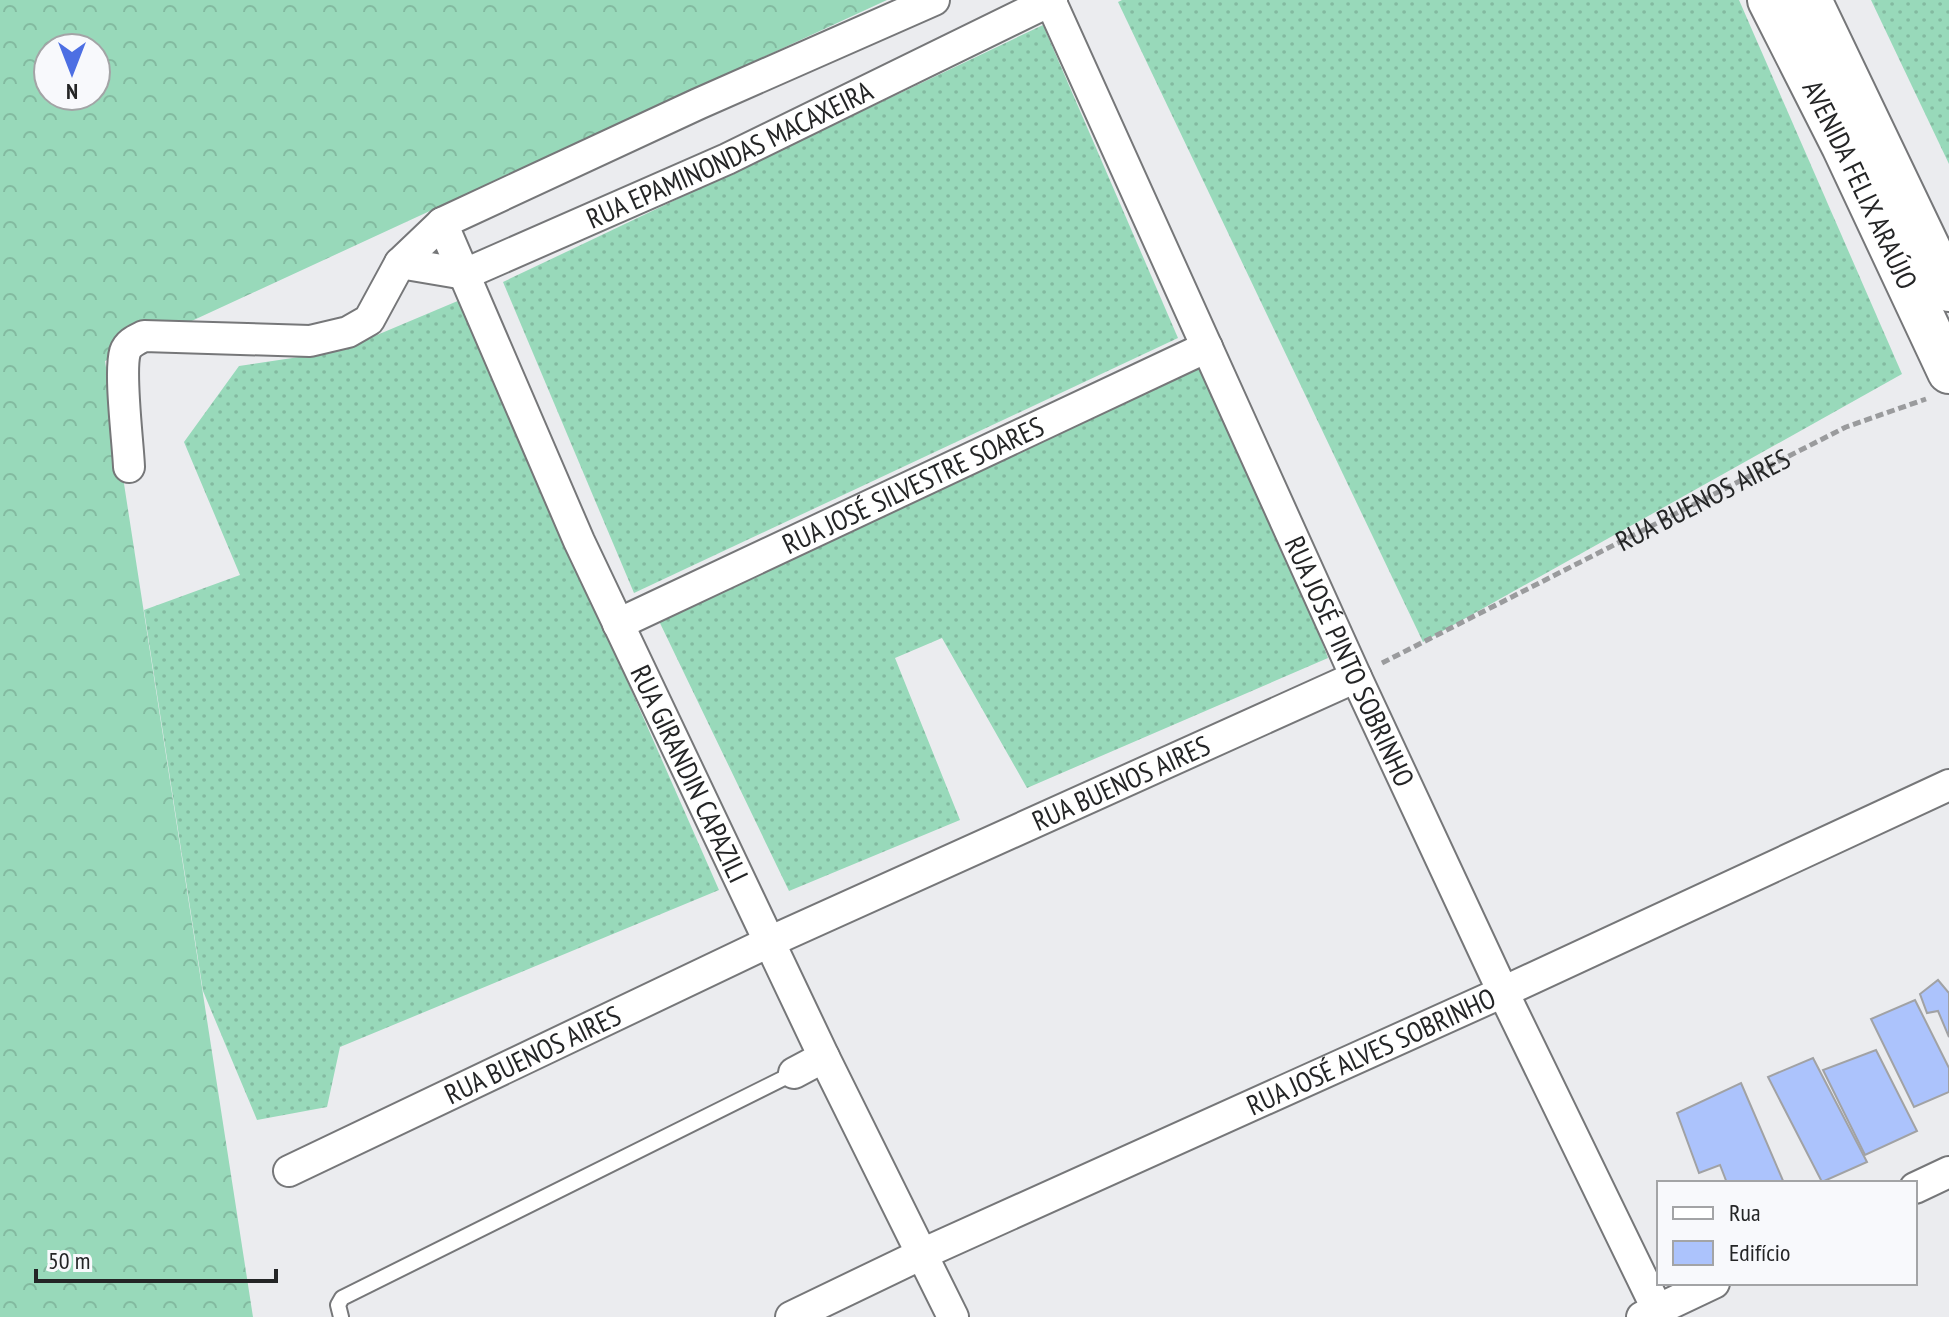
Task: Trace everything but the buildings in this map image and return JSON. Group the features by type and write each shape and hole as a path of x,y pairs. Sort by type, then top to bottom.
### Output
{"main road":[{"name":"AVENIDA FELIX ARAÚJO","path":"1769,0 1843,146 1942,384"},
{"name":"AVENIDA FELIX ARAÚJO","path":"1810,0 1949,290"}],"street":[{"name":"RUA EPAMINONDAS MACAXEIRA","path":"129,467 124,372 125,351 133,341 144,336 310,341 348,332 369,320 400,263 442,223 698,104 934,0"},
{"name":"RUA EPAMINONDAS MACAXEIRA","path":"465,274 727,159 1051,1"},
{"name":"RUA JOSÉ PINTO SOBRINHO","path":"1051,1 1356,677 1654,1315"},
{"name":"RUA GIRANDIN CAPAZILI","path":"442,223 451,250 465,274 579,541 824,1057 953,1317"},
{"path":"400,263 465,274"},
{"name":"RUA JOSÉ SILVESTRE SOARES","path":"618,624 1207,347"},
{"name":"RUA BUENOS AIRES","path":"289,1171 769,942 1356,677"},
{"name":"RUA JOSÉ ALVES SOBRINHO","path":"791,1317 922,1254 1503,992 1949,785"},
{"path":"794,1073 824,1057"},
{"path":"1917,1187 1949,1172"},
{"path":"1654,1315 1710,1285"}],"lane":[{"path":"341,1317 338,1305 342,1298 794,1073"}],"path":[{"name":"RUA BUENOS AIRES","path":"1356,677 1846,427 1942,384"}],"green space":[{"path":"0,0 887,0 105,361 253,1317 0,1317"},
{"path":"1739,0 1902,374 1423,642 1118,2"},
{"path":"1871,0 1949,0 1949,164"},
{"path":"1043,25 1178,338 634,593 503,282"},
{"path":"460,300 719,890 340,1047 327,1107 257,1120 203,991 144,610 240,575 184,442 239,366 339,351"},
{"path":"1191,354 1223,383 1328,658 1027,788 942,638 895,658 960,820 789,891 659,621"}]}
